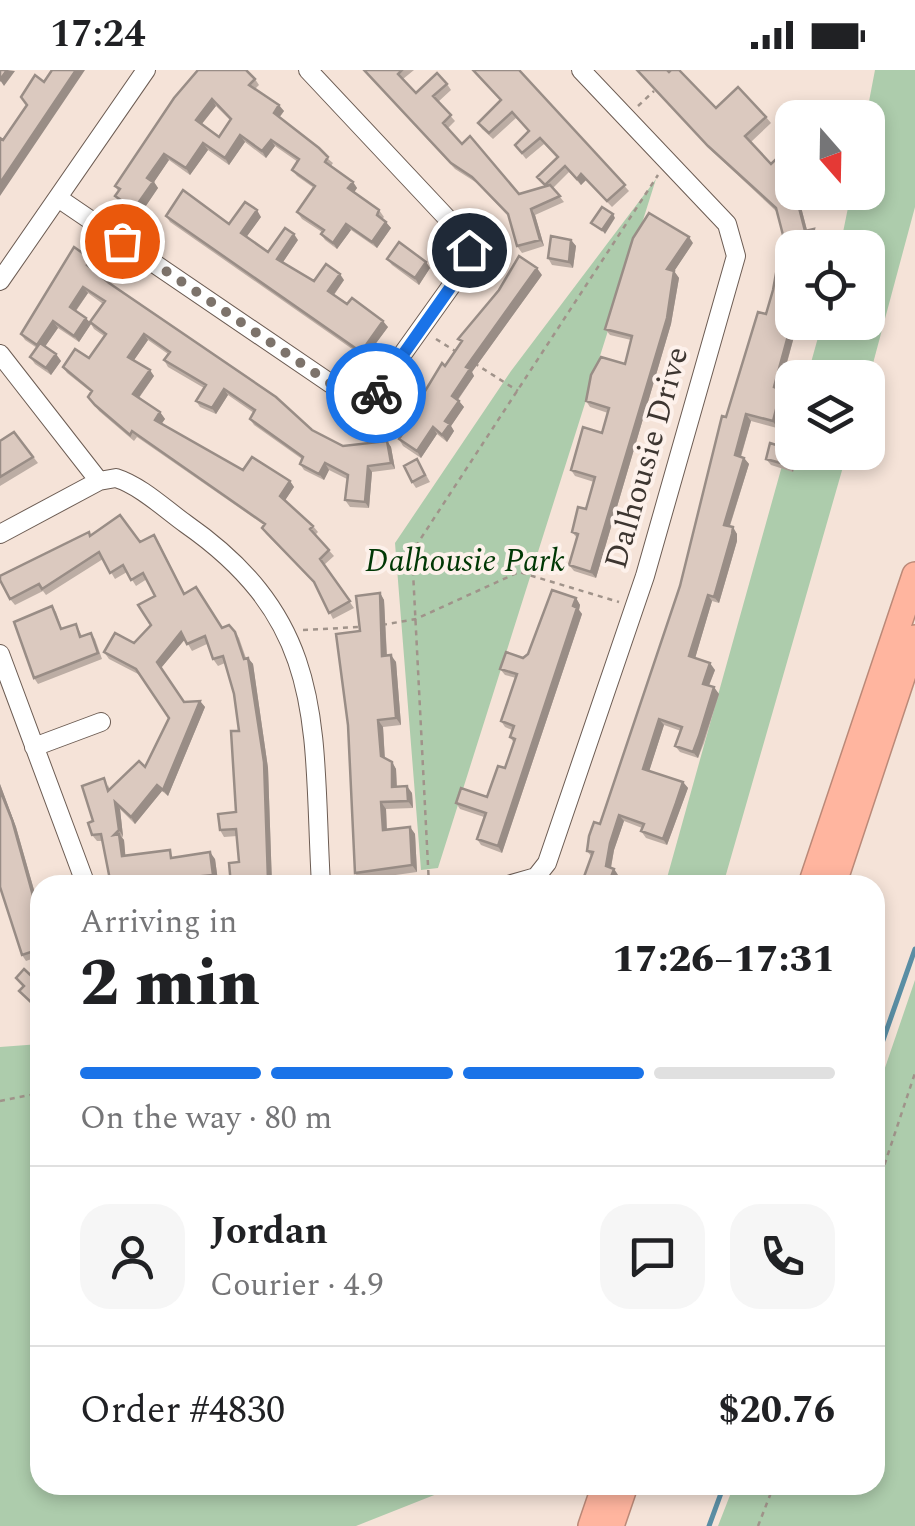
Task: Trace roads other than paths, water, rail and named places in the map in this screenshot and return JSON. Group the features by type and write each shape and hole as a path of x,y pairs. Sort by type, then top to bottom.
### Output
{"highway":[{"path":"815,875 915,574"},
{"path":"836,875 915,638"},
{"path":"591,1526 602,1495"},
{"path":"611,1526 622,1495"}],"street":[{"path":"0,281 146,70"},
{"path":"58,198 354,398 364,398 382,388 464,268 469,250 466,241 308,70"},
{"name":"Dalhousie Drive","path":"538,875 547,863 634,607 736,256 726,224 581,70"},
{"path":"0,354 99,481"},
{"path":"0,534 99,481 124,481 226,552 260,588 286,630 301,665 310,704 321,875"},
{"path":"0,654 82,875"},
{"path":"34,747 100,722"}],"waterway":[{"path":"885,1034 915,949"},
{"path":"709,1526 720,1495"}],"park label":[{"name":"Dalhousie Park","path":"465,561"}]}
